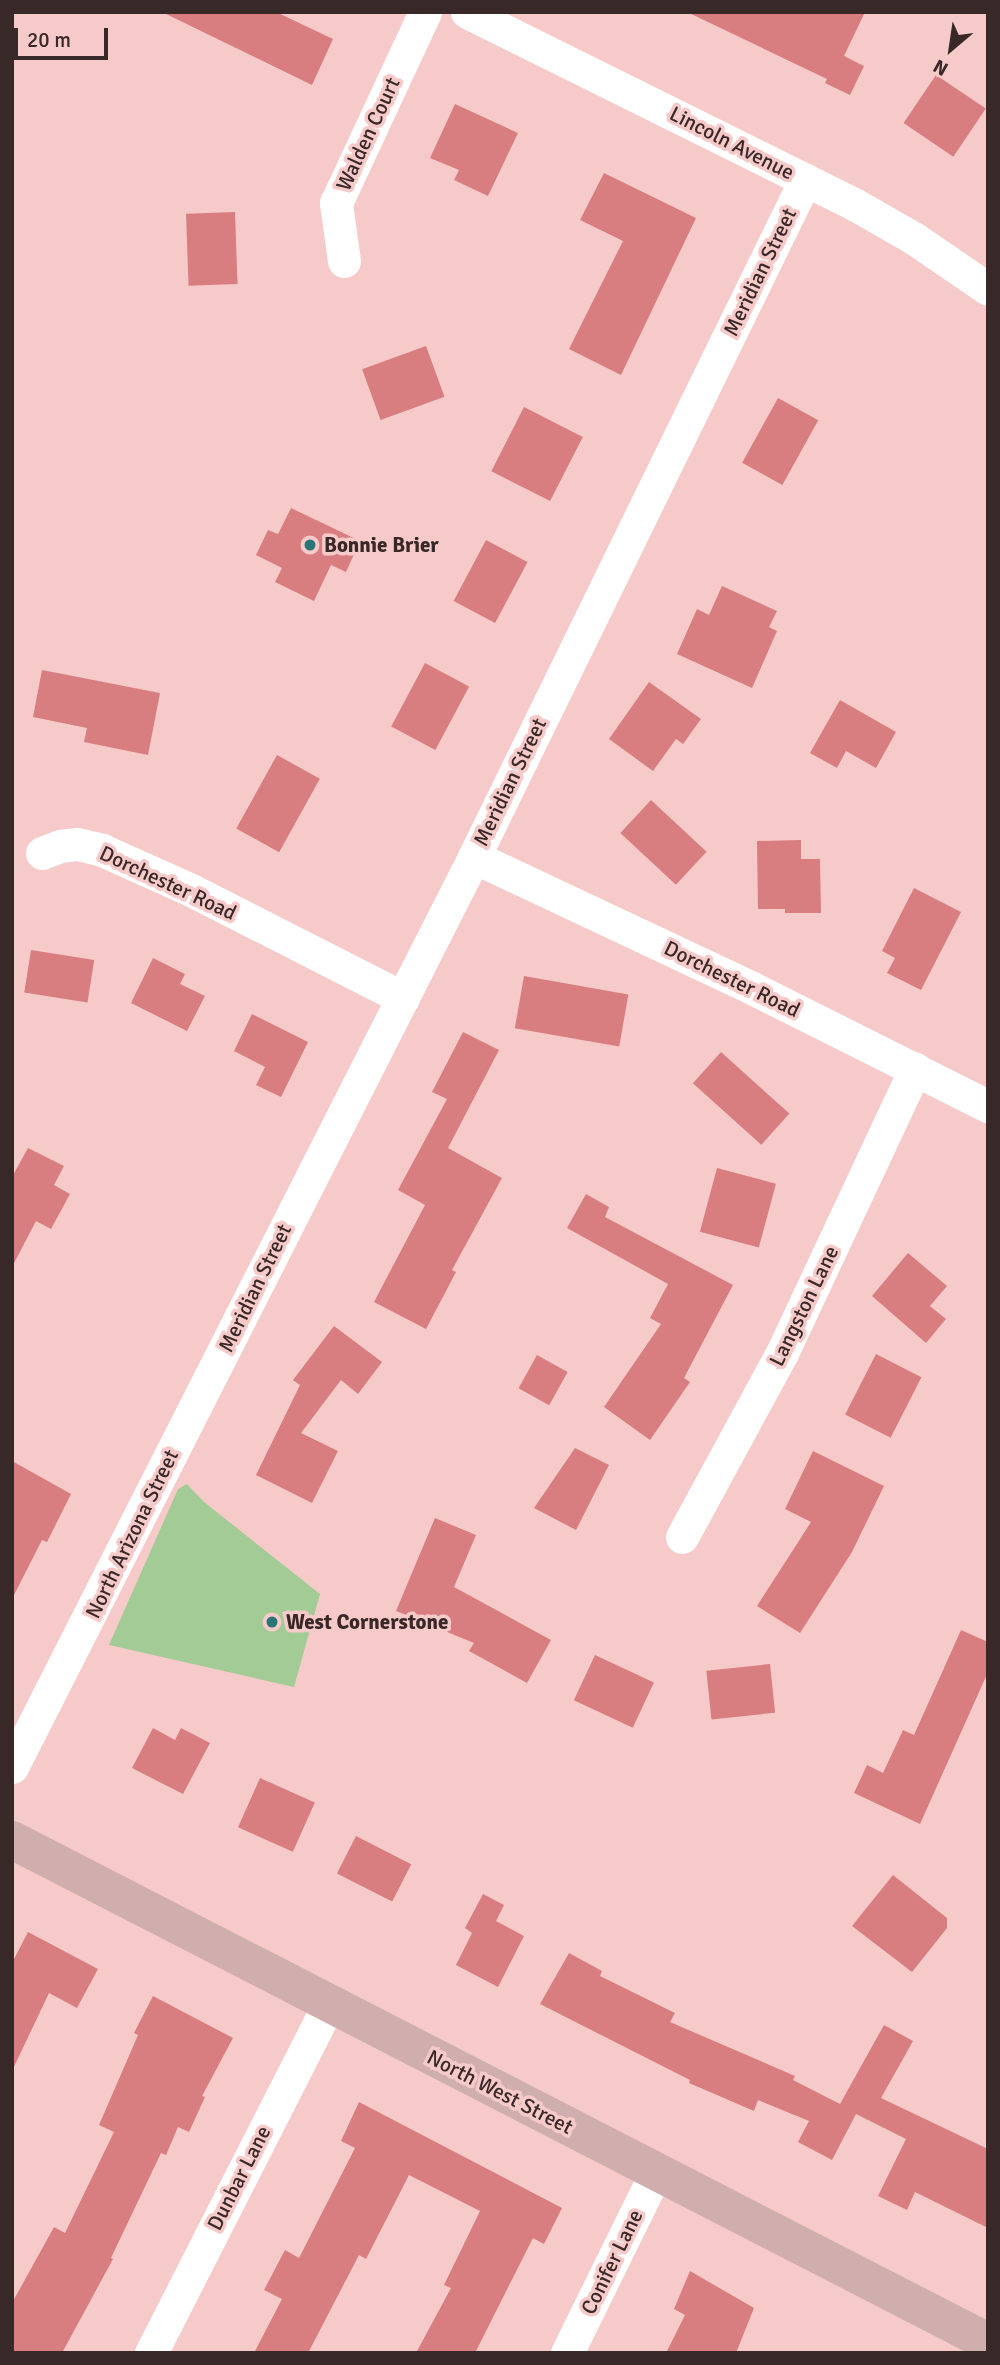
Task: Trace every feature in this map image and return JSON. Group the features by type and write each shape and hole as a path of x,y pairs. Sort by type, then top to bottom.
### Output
{"main road":[{"name":"North West Street","path":"12,1840 328,2005 988,2342"}],"street":[{"name":"Walden Court","path":"344,261 337,203 425,12"},
{"name":"Lincoln Avenue","path":"467,12 901,230 988,289"},
{"name":"Meridian Street","path":"209,1380 474,857 805,180"},
{"name":"Dorchester Road","path":"42,853 60,846 77,844 102,850 156,873 402,998"},
{"name":"Dorchester Road","path":"474,857 988,1105"},
{"name":"Langston Lane","path":"682,1537 782,1353 915,1069"},
{"name":"North Arizona Street","path":"12,1767 209,1380"},
{"name":"Dunbar Lane","path":"151,2353 328,2005"},
{"name":"Conifer Lane","path":"567,2353 656,2172"}],"green space":[{"path":"187,1484 204,1502 320,1594 294,1687 109,1645 178,1489"}],"building":[{"path":"162,12 276,12 333,39 312,85"},
{"path":"687,12 865,12 844,56 864,66 850,95 825,83 827,79"},
{"path":"936,75 986,109 953,157 904,123"},
{"path":"455,104 518,133 488,196 454,180 459,170 430,158"},
{"path":"604,173 696,218 621,375 569,349 623,241 580,220"},
{"path":"235,212 238,284 189,286 186,214"},
{"path":"426,346 444,397 381,420 362,369"},
{"path":"778,398 818,420 782,485 742,463"},
{"path":"524,407 583,437 550,501 491,471"},
{"name":"Bonnie Brier","path":"291,508 360,541 346,572 331,565 314,601 275,582 282,568 256,555 268,530 278,534"},
{"path":"486,540 527,562 495,623 454,601"},
{"path":"722,586 777,611 769,627 777,631 752,688 677,654 697,609 709,615"},
{"path":"425,663 469,686 435,750 391,727"},
{"path":"42,670 160,693 148,755 84,742 87,728 33,717"},
{"path":"649,682 701,719 683,744 676,739 653,771 609,739"},
{"path":"840,700 896,732 876,768 846,751 837,768 810,753"},
{"path":"277,755 320,779 279,852 236,828"},
{"path":"651,800 707,852 676,885 620,833"},
{"path":"801,840 801,859 820,859 821,913 785,913 785,909 758,909 757,841"},
{"path":"914,888 961,912 921,990 887,973 895,958 882,951"},
{"path":"31,950 94,960 87,1002 24,992"},
{"path":"153,958 185,974 180,984 205,996 187,1031 131,1003"},
{"path":"524,976 628,994 619,1047 515,1028"},
{"path":"252,1014 308,1042 281,1097 256,1085 265,1067 234,1051"},
{"path":"463,1032 499,1050 448,1148 502,1178 452,1270 456,1272 426,1329 374,1302 425,1205 398,1190 447,1099 432,1092"},
{"path":"721,1052 789,1114 761,1145 693,1083"},
{"path":"28,1148 64,1166 54,1185 70,1194 51,1229 36,1221 12,1267 12,1177"},
{"path":"717,1168 776,1184 759,1248 700,1232"},
{"path":"586,1194 609,1207 605,1217 733,1285 684,1378 690,1382 650,1440 604,1407 661,1324 650,1318 668,1284 567,1228"},
{"path":"908,1253 947,1286 930,1306 946,1319 926,1343 872,1296"},
{"path":"334,1326 382,1362 358,1394 341,1380 301,1433 338,1451 312,1503 256,1475 300,1385 293,1380"},
{"path":"876,1354 921,1377 891,1438 845,1415"},
{"path":"537,1355 568,1372 549,1405 519,1388"},
{"path":"575,1448 609,1465 576,1530 534,1508"},
{"path":"813,1451 884,1486 852,1552 800,1633 757,1606 811,1522 785,1509"},
{"path":"12,1461 71,1494 47,1542 42,1540 12,1599"},
{"path":"435,1518 476,1535 454,1587 551,1640 527,1683 469,1651 474,1643 396,1611"},
{"path":"961,1630 988,1642 988,1672 920,1824 854,1793 867,1765 883,1773 903,1730 914,1735"},
{"path":"595,1655 654,1682 633,1728 574,1700"},
{"path":"770,1664 775,1713 711,1719 706,1671"},
{"path":"153,1728 175,1740 181,1728 210,1743 183,1794 132,1768"},
{"path":"260,1778 315,1802 293,1852 238,1827"},
{"path":"356,1836 411,1864 392,1902 337,1873"},
{"path":"893,1875 947,1918 947,1928 912,1972 852,1926"},
{"path":"483,1894 504,1905 496,1921 524,1936 498,1987 456,1965 472,1933 465,1928"},
{"path":"28,1932 98,1969 77,2008 49,1993 12,2071 12,1963"},
{"path":"569,1953 602,1971 600,1976 675,2013 670,2022 795,2076 793,2080 840,2104 884,2025 913,2041 881,2098 988,2149 988,2228 915,2192 907,2210 878,2196 906,2139 856,2114 832,2160 798,2142 809,2121 758,2100 754,2111 689,2083 690,2080 540,2004"},
{"path":"153,1996 233,2038 202,2096 205,2097 189,2132 178,2127 166,2155 161,2153 111,2258 113,2259 62,2353 12,2353 12,2303 54,2227 65,2233 114,2132 99,2125 138,2035 134,2033"},
{"path":"359,2102 562,2208 544,2244 533,2238 475,2353 416,2353 451,2288 444,2285 480,2211 409,2175 366,2259 359,2255 308,2353 254,2353 282,2299 264,2290 285,2250 299,2258 355,2148 341,2141"},
{"path":"690,2271 754,2308 736,2353 666,2353 685,2315 674,2309"}],"place":[{"name":"Bonnie Brier","path":"310,545"},
{"name":"West Cornerstone","path":"272,1622"}]}
